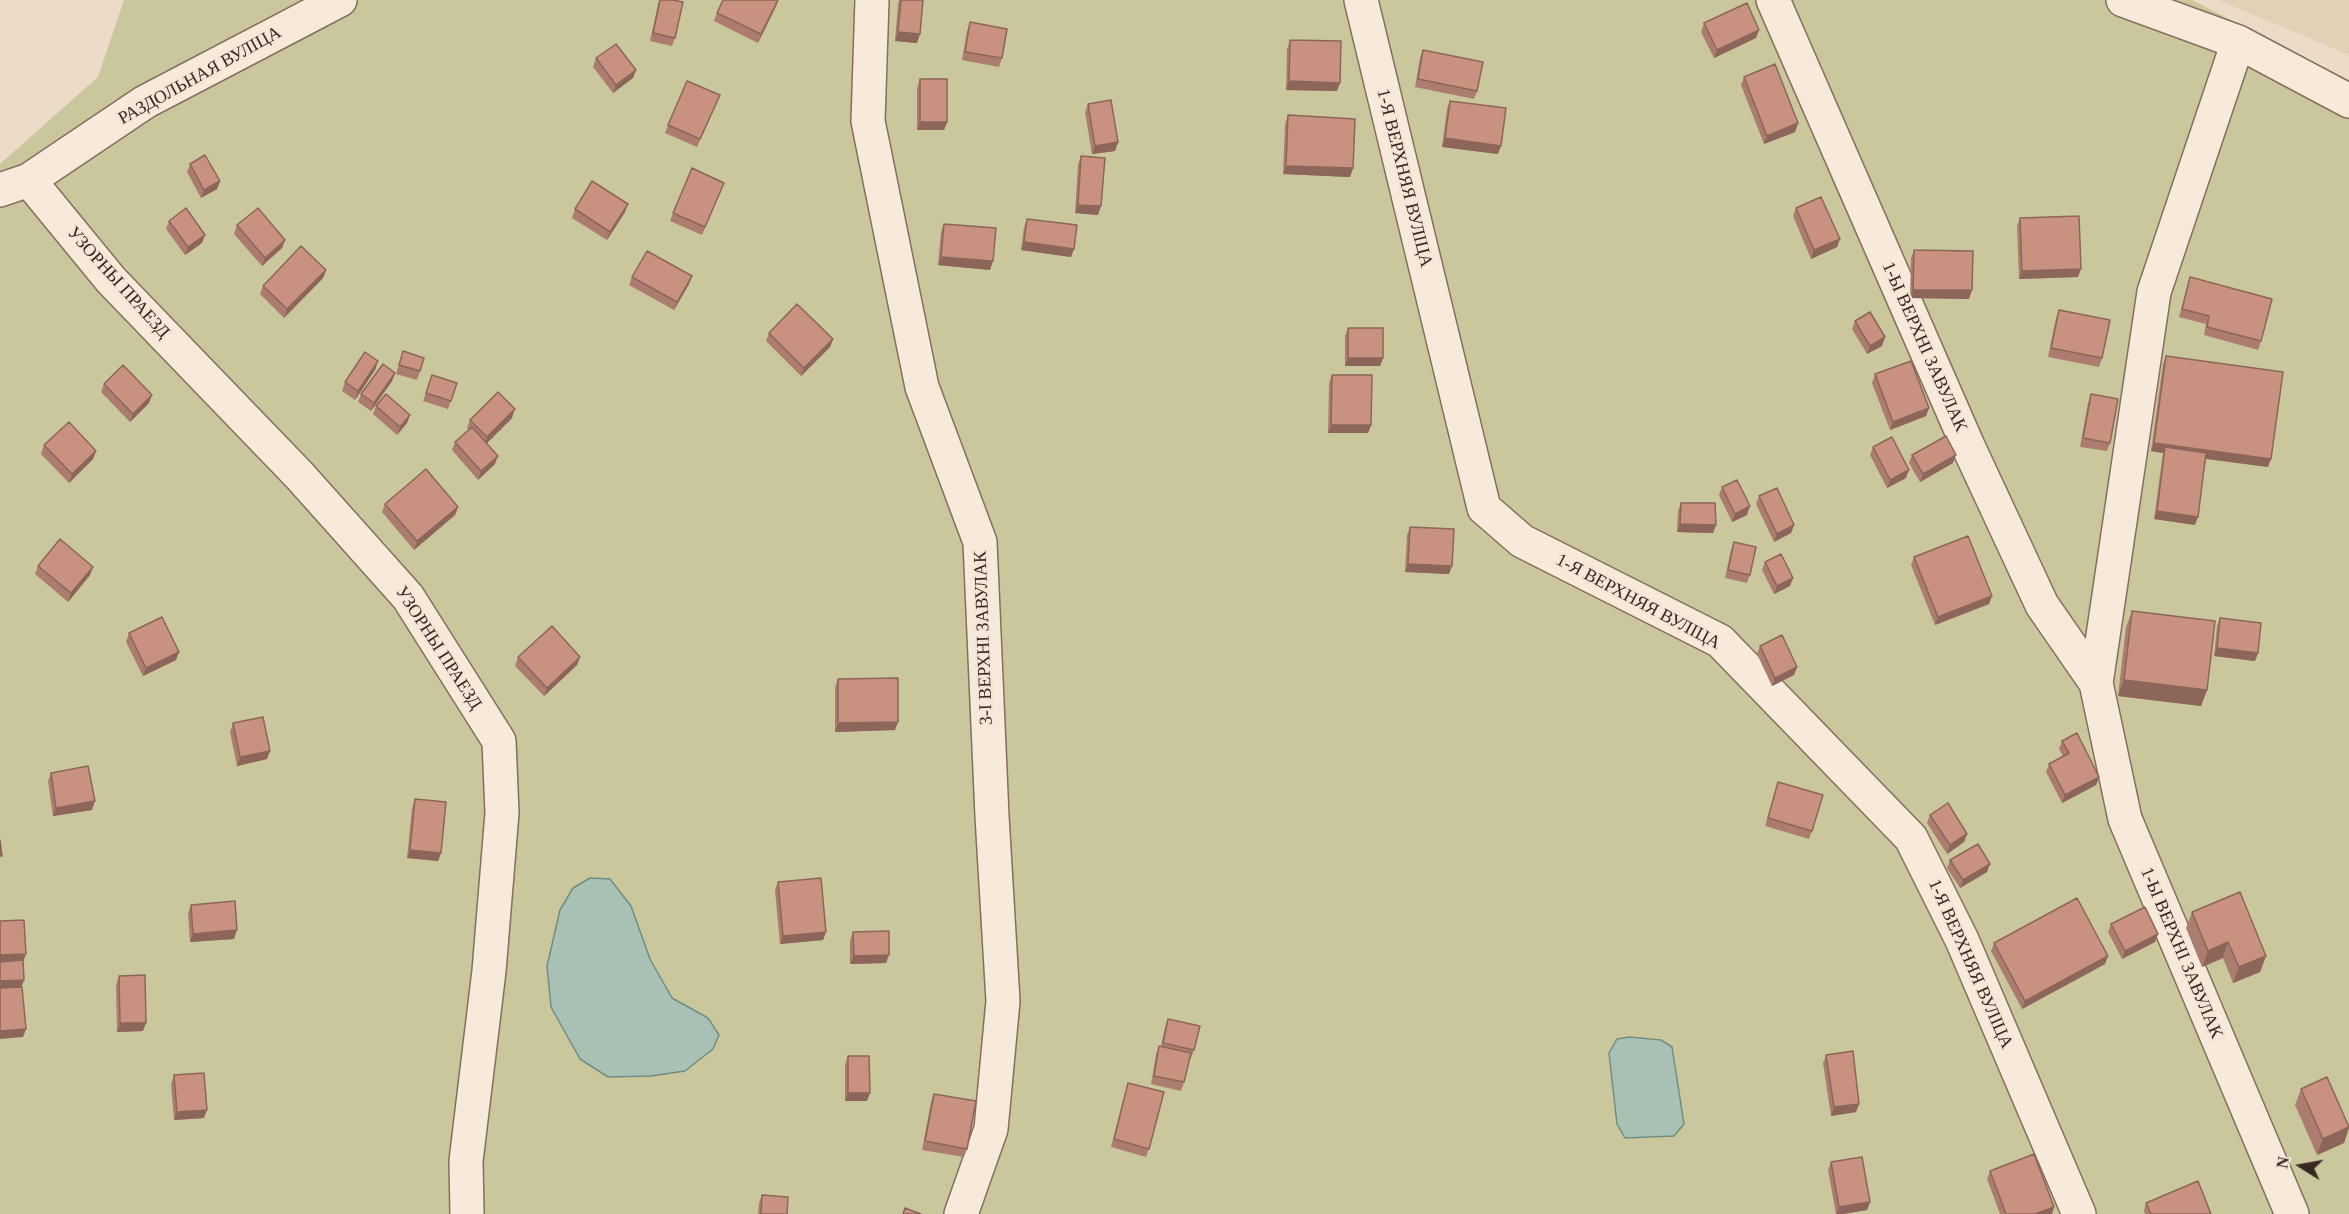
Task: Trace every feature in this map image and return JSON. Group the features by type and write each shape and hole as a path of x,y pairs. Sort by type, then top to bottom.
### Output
{"street":[{"name":"РАЗДОЛЬНАЯ ВУЛІЦА","path":"15,185 145,102 340,0"},
{"name":"3-І ВЕРХНІ ЗАВУЛАК","path":"872,0 868,121 922,387 980,542 1003,1000 991,1129 961,1214"},
{"name":"1-Я ВЕРХНЯЯ ВУЛІЦА","path":"1361,0 1484,508 1522,541 1720,641 1911,838 1962,940 2079,1214"},
{"name":"1-Ы ВЕРХНІ ЗАВУЛАК","path":"1773,0 1963,435 2042,605 2096,683"},
{"path":"2123,0 2238,42 2349,101"},
{"name":"1-Ы ВЕРХНІ ЗАВУЛАК","path":"2238,42 2154,292 2096,683 2125,819 2292,1214"},
{"name":"УЗОРНЫ ПРАЕЗД","path":"15,185 111,280 300,476 408,597 499,741 502,813 489,971 466,1161 467,1214"}],"shaded area":[{"path":"124,0 2192,0 2349,80 2349,1214 0,1214 0,164 98,77"},
{"path":"2218,0 2349,0 2349,55 2249,13"},
{"path":"590,878 610,879 631,906 650,959 672,998 708,1018 719,1035 713,1049 685,1071 651,1076 608,1077 580,1059 551,1007 547,966 560,910 573,888"},
{"path":"1629,1037 1661,1040 1672,1047 1684,1124 1674,1136 1625,1138 1617,1124 1609,1053 1617,1039"}],"building":[{"path":"660,0 683,2 675,38 653,33"},
{"path":"723,0 778,0 761,34 717,13"},
{"path":"901,0 923,0 920,34 898,32"},
{"path":"1747,3 1759,30 1717,50 1704,23"},
{"path":"970,22 1007,29 1002,58 965,52"},
{"path":"1290,40 1341,41 1340,83 1289,81"},
{"path":"616,44 636,70 616,85 596,58"},
{"path":"1423,50 1483,62 1477,91 1418,79"},
{"path":"1775,64 1798,123 1767,136 1744,77"},
{"path":"920,79 947,79 947,122 920,122"},
{"path":"687,81 720,95 700,139 668,125"},
{"path":"1111,100 1118,142 1095,146 1088,104"},
{"path":"1450,101 1506,108 1501,146 1445,138"},
{"path":"1288,115 1355,119 1353,168 1286,166"},
{"path":"205,155 220,181 204,190 190,164"},
{"path":"1081,156 1105,158 1101,206 1078,205"},
{"path":"692,168 724,183 705,227 673,213"},
{"path":"592,181 628,204 610,232 575,209"},
{"path":"1821,197 1840,239 1814,250 1796,208"},
{"path":"186,208 205,235 188,247 169,221"},
{"path":"258,208 285,240 265,258 237,225"},
{"path":"2079,216 2081,269 2022,271 2020,218"},
{"path":"1027,219 1077,225 1074,249 1024,242"},
{"path":"944,224 996,228 993,261 941,257"},
{"path":"301,246 326,270 287,309 263,286"},
{"path":"1914,250 1973,251 1972,290 1913,290"},
{"path":"647,251 692,276 677,302 632,277"},
{"path":"2190,277 2272,299 2261,341 2207,327 2209,316 2182,309"},
{"path":"797,304 833,339 804,368 769,333"},
{"path":"2059,310 2110,320 2102,358 2051,348"},
{"path":"1870,312 1885,337 1870,346 1855,321"},
{"path":"1348,328 1383,328 1383,358 1348,358"},
{"path":"403,351 424,358 420,371 399,365"},
{"path":"365,352 378,361 358,391 345,382"},
{"path":"2166,356 2283,372 2271,459 2154,443"},
{"path":"1911,361 1929,408 1893,422 1875,374"},
{"path":"383,364 395,373 374,403 361,394"},
{"path":"123,365 152,395 133,414 104,384"},
{"path":"432,375 457,383 451,401 426,393"},
{"path":"1332,375 1372,375 1371,425 1331,425"},
{"path":"498,392 515,409 487,437 470,420"},
{"path":"386,394 410,415 400,427 376,406"},
{"path":"2091,394 2118,399 2110,443 2083,438"},
{"path":"69,422 96,451 72,474 44,445"},
{"path":"472,427 498,456 481,471 455,442"},
{"path":"1946,436 1956,455 1923,474 1912,455"},
{"path":"1892,437 1909,470 1890,480 1873,447"},
{"path":"2165,447 2206,453 2198,517 2157,511"},
{"path":"426,469 458,507 417,541 385,504"},
{"path":"1737,480 1750,506 1735,514 1722,487"},
{"path":"1777,488 1794,525 1777,534 1759,496"},
{"path":"1681,503 1715,503 1716,525 1680,524"},
{"path":"1410,527 1454,529 1452,566 1408,564"},
{"path":"1968,536 1992,596 1938,617 1914,557"},
{"path":"60,539 93,567 71,593 38,566"},
{"path":"1734,542 1756,547 1750,575 1728,570"},
{"path":"1781,554 1793,578 1777,586 1765,562"},
{"path":"2132,611 2215,621 2207,690 2124,680"},
{"path":"162,617 179,652 146,668 129,633"},
{"path":"2220,618 2261,623 2258,653 2217,648"},
{"path":"552,626 580,657 547,688 518,657"},
{"path":"1782,635 1797,667 1775,678 1760,646"},
{"path":"898,678 898,722 838,723 838,679"},
{"path":"263,717 270,751 240,757 233,723"},
{"path":"2077,733 2099,777 2065,795 2049,764 2069,753 2062,741"},
{"path":"88,766 95,801 56,808 51,773"},
{"path":"1778,782 1823,795 1812,831 1768,818"},
{"path":"415,799 446,802 441,853 410,850"},
{"path":"1948,803 1967,834 1950,845 1930,815"},
{"path":"1978,844 1990,864 1963,880 1950,860"},
{"path":"821,878 826,932 783,936 778,882"},
{"path":"2240,892 2266,956 2239,967 2228,942 2208,951 2192,912"},
{"path":"2077,898 2108,956 2025,1001 1994,943"},
{"path":"235,901 237,930 193,934 191,905"},
{"path":"2145,907 2158,934 2125,951 2111,924"},
{"path":"24,920 26,954 0,955 0,921"},
{"path":"889,931 889,955 854,956 853,932"},
{"path":"23,960 24,980 0,981 0,962"},
{"path":"145,975 146,1023 120,1023 119,976"},
{"path":"22,987 26,1029 0,1031 0,988"},
{"path":"1168,1019 1200,1026 1194,1050 1163,1043"},
{"path":"1159,1046 1191,1053 1184,1082 1154,1076"},
{"path":"1853,1051 1859,1104 1834,1107 1826,1055"},
{"path":"848,1056 869,1056 870,1093 848,1093"},
{"path":"204,1073 207,1110 177,1112 174,1075"},
{"path":"2327,1077 2349,1127 2323,1139 2301,1089"},
{"path":"1128,1083 1164,1092 1149,1149 1114,1139"},
{"path":"934,1094 976,1101 967,1149 925,1141"},
{"path":"2034,1154 2054,1207 2035,1214 2006,1214 1990,1171"},
{"path":"1862,1157 1870,1202 1839,1207 1831,1162"},
{"path":"2198,1181 2211,1214 2151,1214 2146,1203"},
{"path":"762,1195 788,1197 787,1214 761,1214"},
{"path":"905,1208 921,1214 903,1214"}]}
